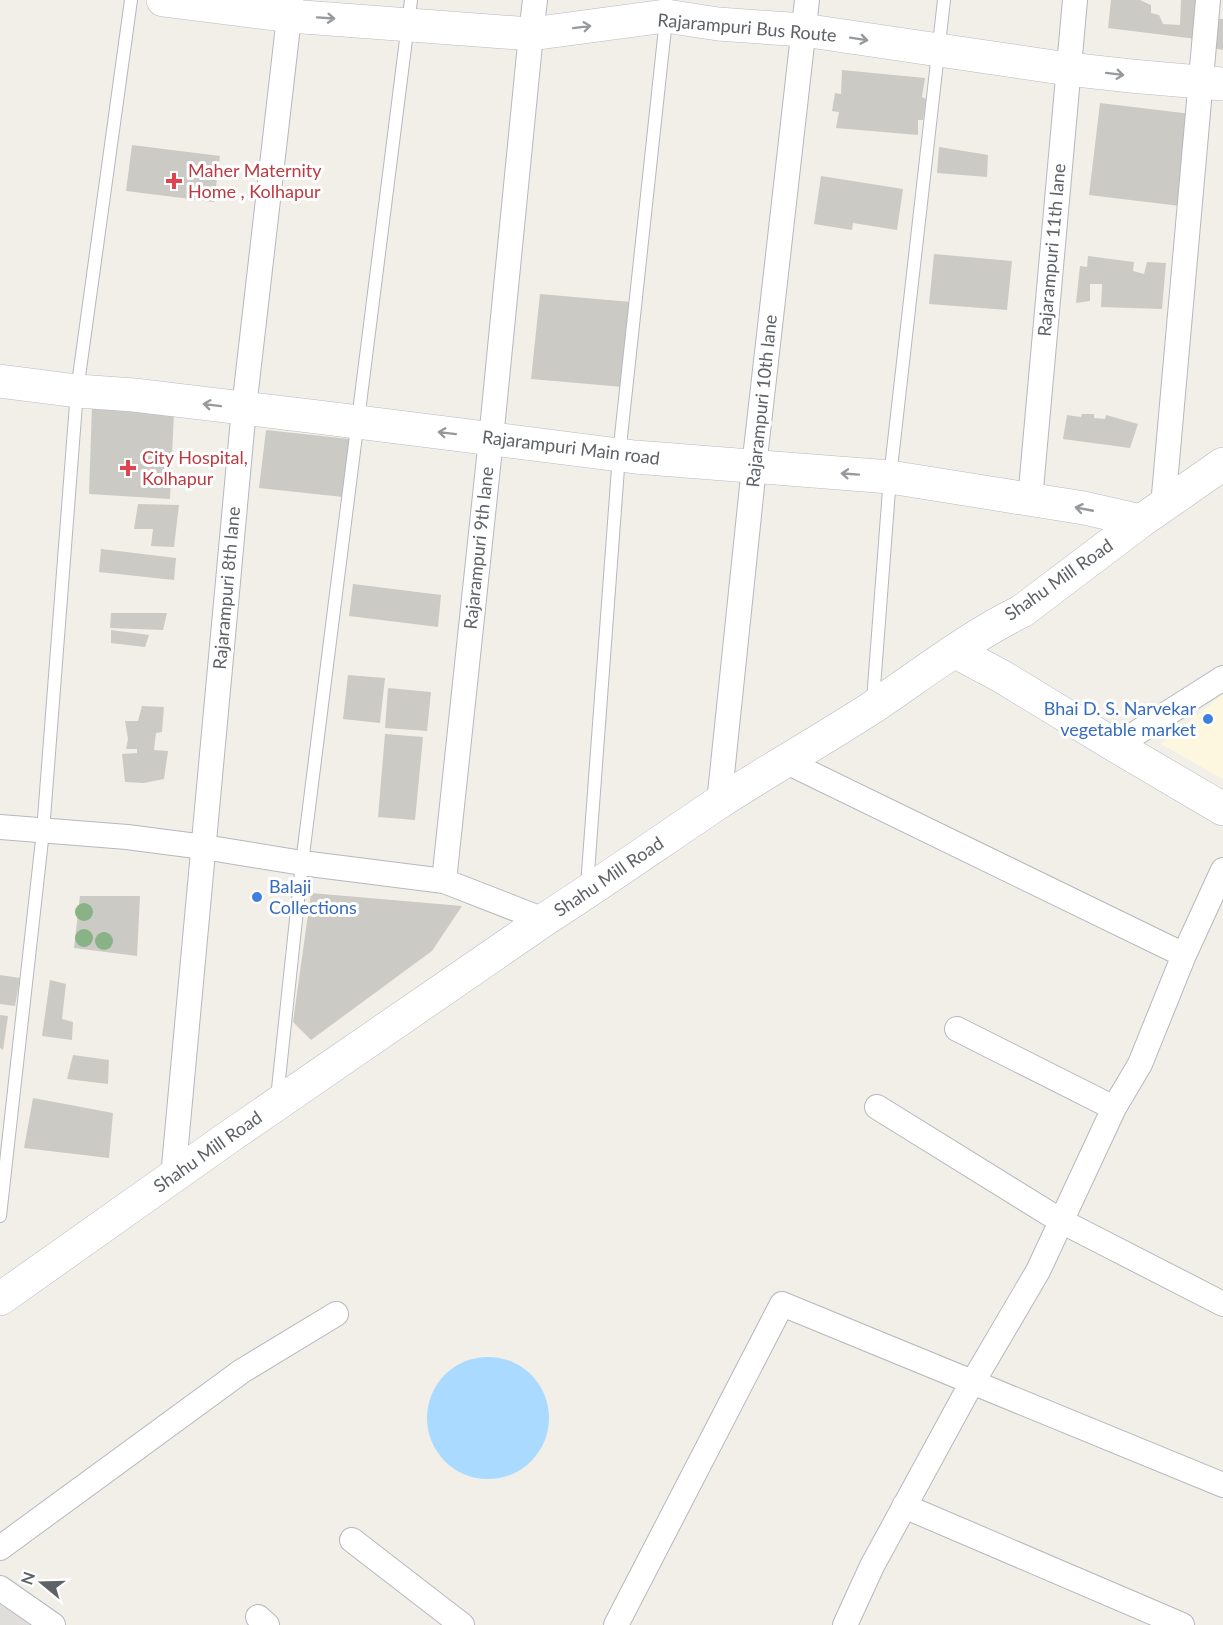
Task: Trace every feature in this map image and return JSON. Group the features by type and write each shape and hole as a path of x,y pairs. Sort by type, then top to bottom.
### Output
{"street":[{"name":"Rajarampuri Bus Route","path":"163,0 410,12 531,34 667,8 718,24 805,15 939,51 1068,69 1212,83"},
{"name":"Rajarampuri 9th lane","path":"444,881 535,0"},
{"name":"Rajarampuri 11th lane","path":"1030,500 1075,0"},
{"path":"1152,514 1212,83 1209,0"},
{"name":"Rajarampuri 8th lane","path":"173,1177 244,408 291,8"},
{"name":"Rajarampuri 10th lane","path":"718,803 805,15"},
{"name":"Rajarampuri Main road","path":"0,381 244,408 619,455 890,477 1084,508 1152,514"},
{"name":"Shahu Mill Road","path":"0,1299 544,920 718,803 873,706 1001,621 1022,611 1223,464"},
{"path":"954,651 1001,676 1223,809"},
{"path":"1116,746 1223,678"},
{"path":"785,761 1184,956"},
{"path":"0,827 127,837 444,881 544,920"},
{"path":"844,1625 904,1506 972,1382 1038,1271 1114,1108 1140,1064 1184,956 1223,870"},
{"path":"957,1029 1114,1108"},
{"path":"877,1107 1061,1221 1223,1304"},
{"path":"616,1625 782,1304 1223,1485"},
{"path":"0,1548 242,1371 336,1314"},
{"path":"904,1506 1182,1625"},
{"path":"352,1540 462,1625"},
{"path":"0,1588 53,1625"}],"lane":[{"path":"0,1216 43,831 77,391 131,0"},
{"path":"873,706 890,477 944,0"},
{"path":"586,893 619,455 667,8"},
{"path":"277,1104 302,862 410,12"}],"shaded area":[{"name":"Bhai D. S. Narvekar vegetable market","path":"1223,694 1223,779 1161,744"},
{"path":"0,1588 53,1625 0,1625"}],"water":[{"path":"488,1357 511,1361 531,1375 545,1395 549,1418 545,1441 531,1461 511,1475 488,1479 465,1475 445,1461 431,1441 427,1418 431,1395 445,1375 465,1361"}],"building":[{"path":"1111,0 1140,0 1151,5 1151,13 1159,15 1163,24 1180,25 1181,0 1202,0 1196,39 1108,28"},
{"path":"1218,19 1223,19 1223,50 1213,48"},
{"path":"842,70 925,78 922,97 926,99 923,120 918,120 918,135 836,128 839,112 832,111 835,93 841,94"},
{"path":"1100,103 1191,114 1180,206 1089,195"},
{"path":"132,145 220,156 214,202 126,191"},
{"path":"939,147 988,155 987,177 937,173"},
{"path":"821,176 903,189 897,230 853,223 852,230 814,224"},
{"path":"934,254 1012,261 1007,310 929,304"},
{"path":"1088,256 1134,262 1133,271 1144,274 1147,262 1166,263 1162,309 1101,307 1102,284 1090,284 1090,301 1076,303 1080,266 1087,267"},
{"path":"540,294 631,302 623,387 531,379"},
{"path":"92,405 174,412 170,499 89,494"},
{"path":"1082,414 1094,414 1094,418 1105,419 1106,415 1138,424 1130,448 1063,439 1067,415 1081,417"},
{"path":"266,430 350,439 343,497 259,488"},
{"path":"138,504 179,505 174,547 151,546 153,529 134,529"},
{"path":"101,549 176,558 174,580 99,572"},
{"path":"353,584 441,595 438,627 349,616"},
{"path":"111,613 167,613 163,630 110,628"},
{"path":"111,630 149,635 145,647 111,643"},
{"path":"348,675 385,678 380,723 343,719"},
{"path":"388,688 431,692 427,731 385,728"},
{"path":"142,706 164,707 162,732 156,733 154,750 168,751 164,779 144,783 125,782 122,754 137,753 137,749 126,749 128,739 125,721 138,721"},
{"path":"385,734 423,737 415,820 378,817"},
{"path":"311,893 462,906 432,951 311,1040 293,1022"},
{"path":"80,896 140,896 137,956 74,948"},
{"path":"0,975 20,978 15,1006 0,1004"},
{"path":"50,980 66,984 62,1019 73,1022 72,1040 42,1036"},
{"path":"0,1015 8,1016 3,1050 0,1048"},
{"path":"73,1055 109,1060 108,1084 67,1079"},
{"path":"33,1098 113,1113 109,1158 24,1148"}],"place":[{"name":"Maher Maternity Home , Kolhapur","path":"174,181"},
{"name":"City Hospital, Kolhapur","path":"128,468"},
{"name":"Bhai D. S. Narvekar vegetable market","path":"1208,719"},
{"name":"Balaji Collections","path":"257,897"}]}
